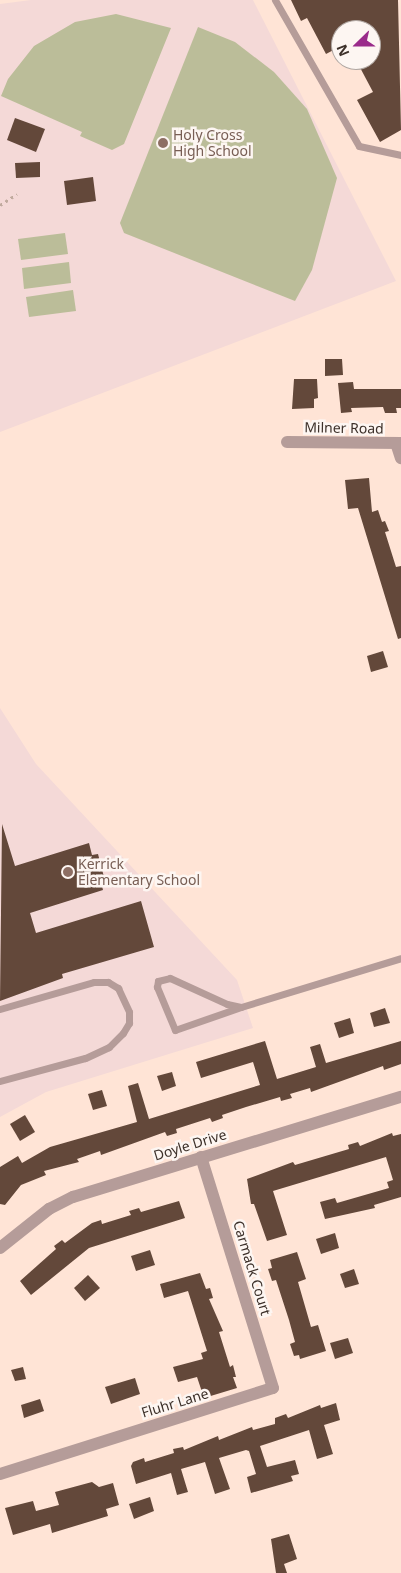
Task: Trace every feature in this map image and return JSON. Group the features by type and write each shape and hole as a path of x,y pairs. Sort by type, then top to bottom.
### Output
{"street":[{"name":"Milner Road","path":"287,442 399,443"},
{"path":"399,443 401,458"},
{"name":"Doyle Drive","path":"0,1248 49,1209 73,1197 401,1097"},
{"name":"Carmack Court","path":"201,1157 273,1388"},
{"name":"Fluhr Lane","path":"0,1474 273,1388"}],"lane":[{"path":"275,0 359,146 401,155"},
{"path":"241,1007 175,978 157,983 175,1030 241,1007 401,958"},
{"path":"0,1009 94,982 108,982 118,988 129,1012 126,1028 110,1047 85,1058 0,1080"}],"path":[{"path":"0,205 18,194"}],"shaded area":[{"name":"Holy Cross High School","path":"31,0 253,0 396,281 0,432 0,4"},
{"name":"Kerrick Elementary School","path":"0,708 36,764 237,980 253,1028 46,1092 0,1117"}],"green space":[{"path":"116,14 171,28 124,144 112,150 80,136 82,132 1,96 8,79 34,46 75,22"},
{"path":"198,27 235,42 274,72 307,109 337,178 312,270 295,301 124,233 120,223"},
{"path":"65,233 68,254 21,260 18,239"},
{"path":"69,262 71,283 24,289 22,268"},
{"path":"73,290 76,311 29,317 26,297"}],"building":[{"path":"291,0 398,0 401,130 380,142 357,100 373,92 361,70 381,70 381,20 331,20 331,51 326,54 307,18 301,21"},
{"path":"15,118 45,129 36,152 7,140"},
{"path":"40,162 40,177 16,178 15,163"},
{"path":"93,177 96,201 67,205 64,181"},
{"path":"325,359 342,359 343,375 325,376"},
{"path":"294,379 317,379 318,398 314,399 314,408 292,409"},
{"path":"353,382 354,389 401,389 401,408 396,408 397,413 385,413 383,407 351,408 352,412 341,413 338,383"},
{"path":"369,478 372,512 378,510 382,522 385,521 389,531 385,532 396,567 401,566 401,638 398,639 358,508 348,509 345,480"},
{"path":"383,651 388,667 371,672 367,656"},
{"name":"Kerrick Elementary School","path":"2,824 15,866 89,843 92,855 98,854 104,877 100,878 103,890 30,913 36,933 141,901 154,947 62,974 63,978 0,1001"},
{"path":"385,1008 390,1023 374,1027 370,1013"},
{"path":"350,1018 354,1033 339,1038 334,1023"},
{"path":"265,1041 277,1079 316,1067 310,1047 320,1044 326,1063 401,1041 401,1064 384,1070 383,1066 311,1092 310,1088 290,1094 292,1098 281,1101 280,1097 246,1107 222,1115 223,1118 212,1122 210,1118 176,1129 177,1133 167,1136 165,1132 101,1155 100,1151 77,1159 79,1162 44,1171 46,1175 21,1185 5,1205 0,1204 0,1167 18,1156 22,1163 50,1147 137,1122 128,1086 138,1083 149,1119 260,1085 253,1062 201,1078 196,1062"},
{"path":"172,1072 176,1086 162,1091 157,1076"},
{"path":"102,1090 107,1106 93,1110 88,1094"},
{"path":"25,1115 35,1132 20,1141 10,1124"},
{"path":"392,1133 393,1136 401,1134 401,1197 374,1205 375,1208 325,1219 320,1202 335,1198 337,1203 389,1188 387,1182 393,1180 386,1157 273,1191 287,1235 267,1241 254,1204 251,1204 247,1179 293,1162 295,1165 349,1149 348,1145 358,1142 360,1146"},
{"path":"179,1201 185,1218 89,1248 31,1295 20,1281 56,1249 54,1246 62,1240 65,1243 92,1223 101,1220 102,1224 131,1215 129,1211 139,1208 141,1212"},
{"path":"335,1233 339,1248 321,1254 316,1239"},
{"path":"150,1250 155,1265 136,1271 131,1256"},
{"path":"297,1252 306,1279 298,1282 311,1327 318,1325 326,1351 300,1359 299,1355 294,1356 290,1344 295,1342 289,1320 276,1280 272,1281 268,1269 272,1268 270,1260"},
{"path":"354,1269 359,1284 345,1288 340,1274"},
{"path":"200,1273 206,1289 210,1288 213,1298 209,1299 223,1331 219,1332 230,1367 233,1365 236,1377 233,1377 237,1388 204,1398 197,1377 178,1382 173,1367 203,1359 201,1353 207,1351 188,1291 164,1298 160,1284"},
{"path":"88,1275 100,1288 85,1301 74,1288"},
{"path":"348,1338 353,1353 335,1359 330,1343"},
{"path":"23,1367 26,1379 15,1381 11,1370"},
{"path":"135,1378 140,1394 111,1404 105,1387"},
{"path":"40,1399 44,1411 24,1418 21,1405"},
{"path":"336,1403 340,1420 324,1425 333,1454 317,1459 309,1430 260,1446 267,1467 295,1460 299,1474 291,1476 293,1481 251,1493 247,1477 256,1474 249,1451 246,1450 219,1458 230,1489 215,1494 205,1462 181,1469 188,1492 177,1495 171,1473 136,1484 131,1466 133,1462 144,1458 145,1462 174,1453 173,1449 183,1447 184,1450 218,1436 219,1440 252,1427 253,1430 275,1424 275,1418 286,1414 288,1418 320,1405 321,1408"},
{"path":"92,1482 99,1487 113,1483 119,1505 106,1509 108,1516 52,1533 50,1524 13,1535 5,1508 33,1501 36,1511 59,1505 55,1492"},
{"path":"150,1497 154,1511 134,1519 129,1504"},
{"path":"289,1534 297,1559 284,1564 287,1573 276,1573 271,1539"}],"place":[{"name":"Holy Cross High School","path":"163,143"},
{"name":"Kerrick Elementary School","path":"68,872"}]}
